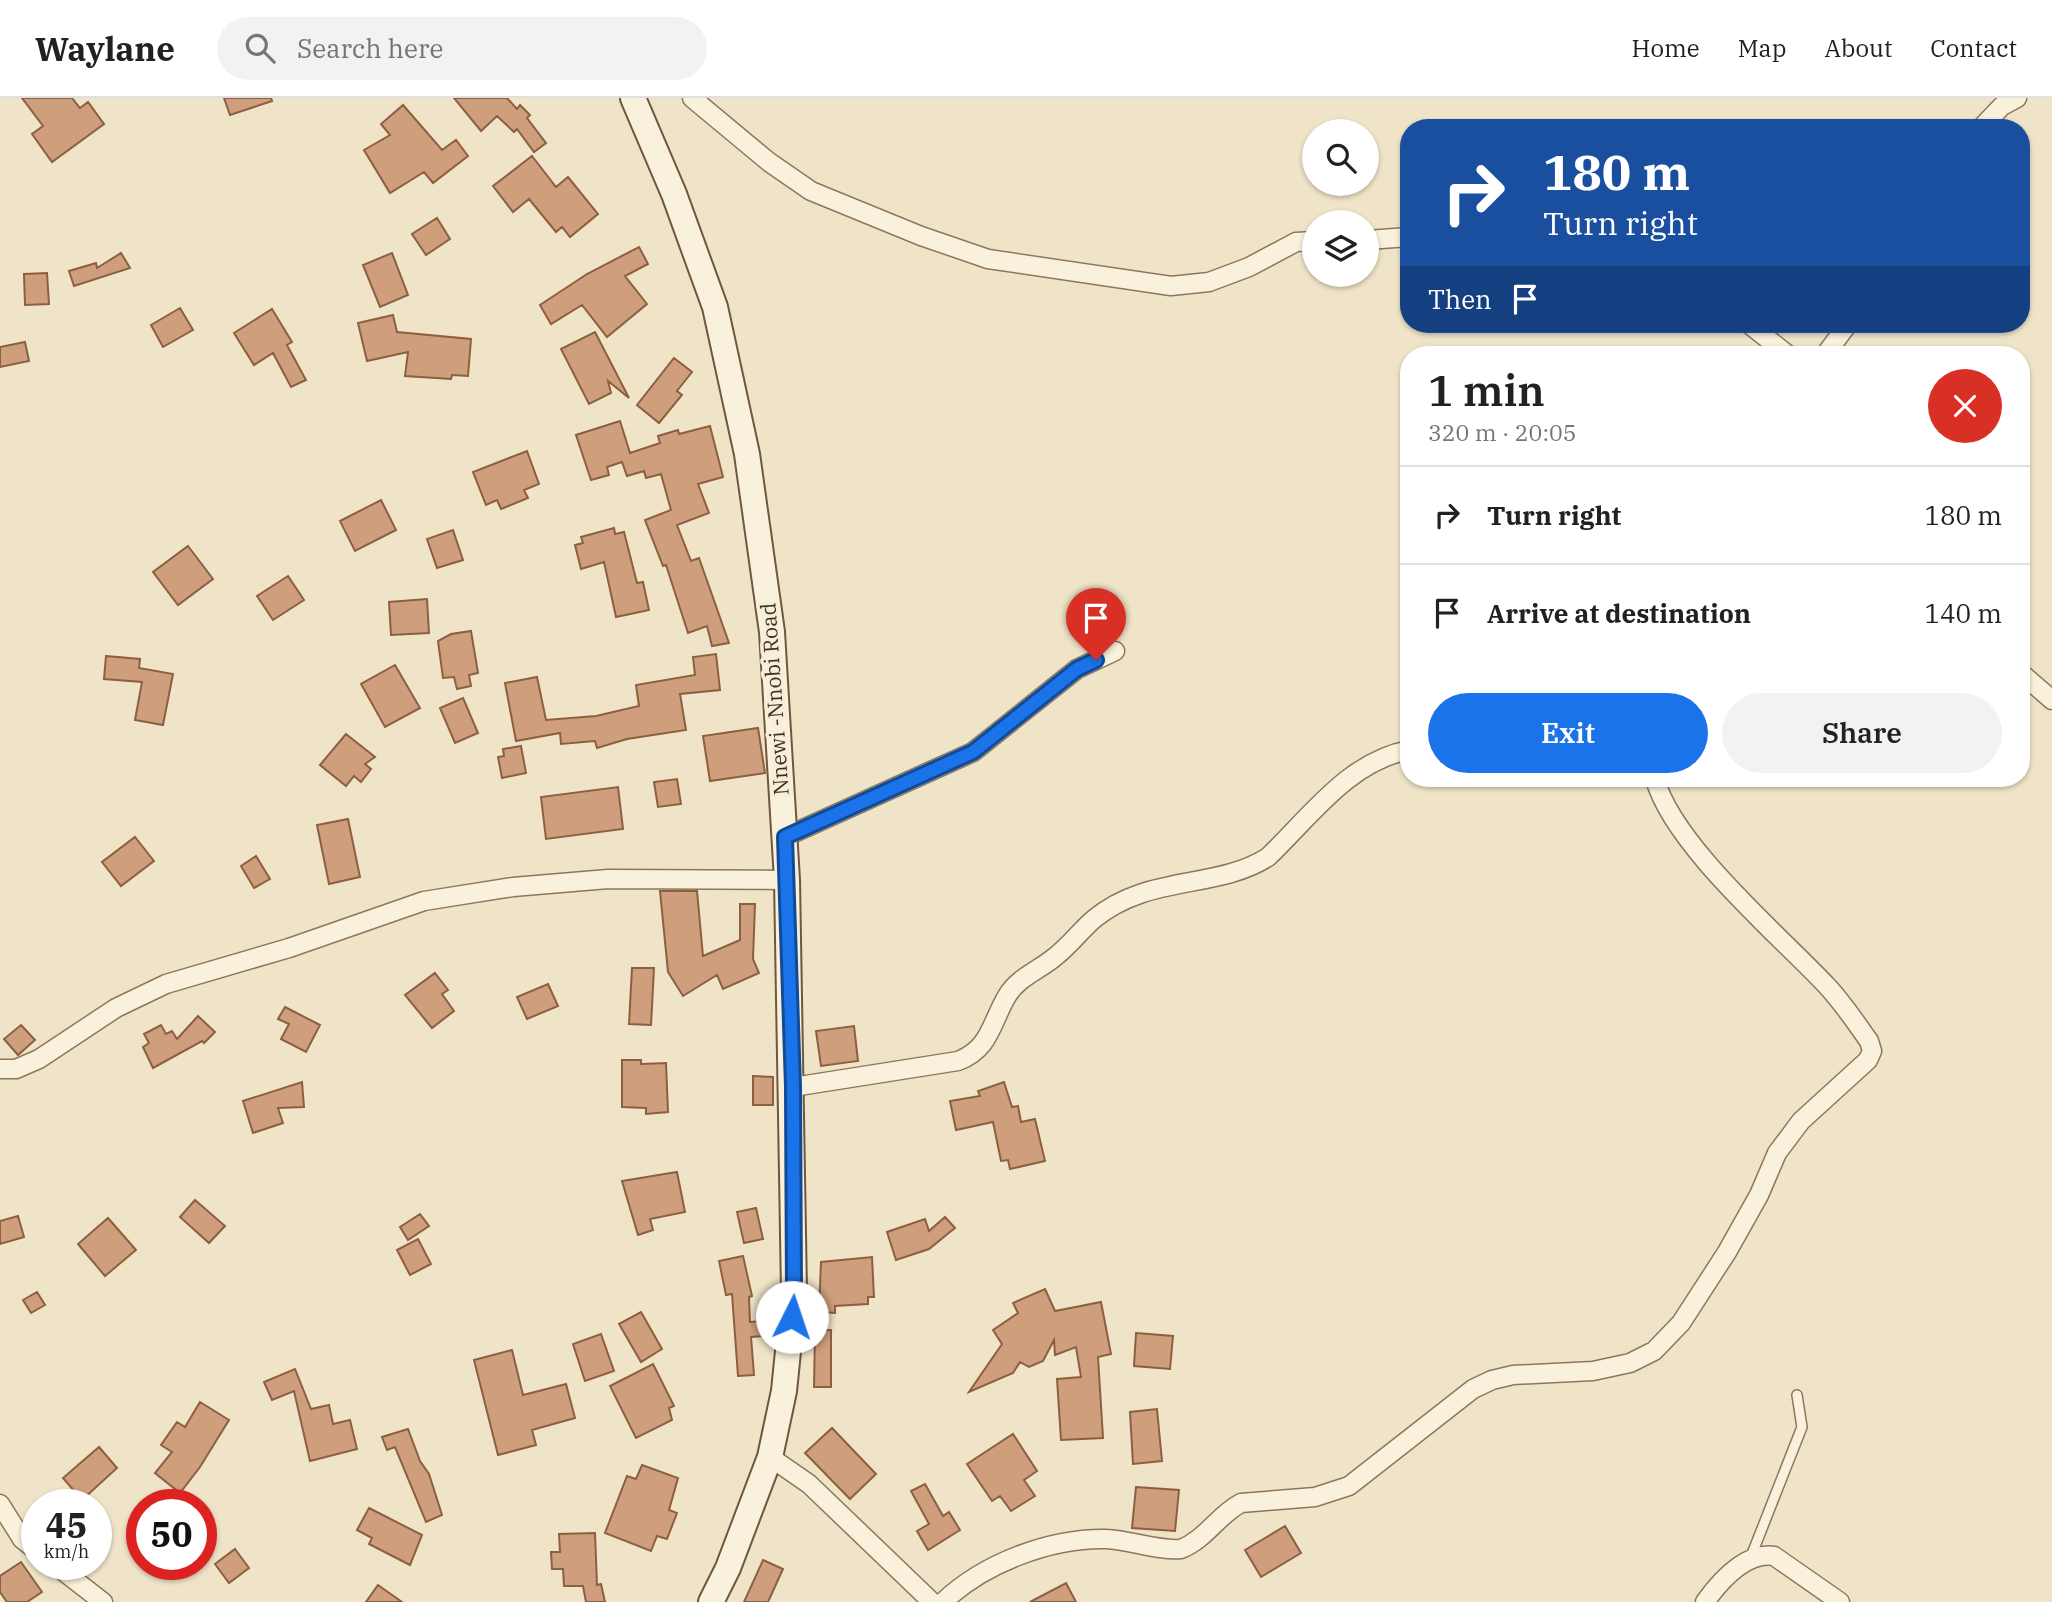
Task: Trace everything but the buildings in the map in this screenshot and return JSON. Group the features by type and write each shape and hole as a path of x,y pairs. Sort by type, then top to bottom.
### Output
{"main road":[{"name":"Nnewi -Nnobi Road","path":"635,99 674,194 715,307 747,454 772,632 785,837 793,1087 794,1292 784,1391 770,1457 728,1568 711,1602"}],"street":[{"path":"692,98 769,162 811,191 921,236 988,259 1171,286 1209,282 1249,267 1296,242 1302,242"},
{"path":"1990,119 2002,106 2017,98"},
{"path":"1379,239 1400,238"},
{"path":"1760,333 1777,346"},
{"path":"785,837 973,752 1077,669 1115,651"},
{"path":"2030,681 2052,700"},
{"path":"793,1087 958,1061 973,1055 988,1037 1008,993 1022,979 1054,959 1106,910 1128,897 1253,866 1268,857 1353,775 1380,758 1400,752"},
{"path":"943,1602 958,1587 979,1575 1028,1553 1063,1543 1106,1539 1181,1549 1192,1544 1227,1510 1241,1503 1331,1493 1349,1486 1473,1389 1513,1376 1594,1371 1630,1363 1654,1351 1681,1323 1733,1241 1777,1153 1801,1121 1868,1060 1872,1051 1870,1041 1830,990 1695,848 1674,822 1659,787"},
{"path":"0,1069 16,1069 39,1059 116,1008 166,984 289,948 424,901 513,887 608,879 787,880"},
{"path":"770,1457 808,1484 932,1602"},
{"path":"0,1504 21,1537"},
{"path":"1705,1602 1750,1559 1762,1555 1774,1556 1840,1602"},
{"path":"75,1580 103,1602"}],"lane":[{"path":"1750,1559 1802,1427 1797,1395"}],"route":[{"path":"792,1317 793,1087 785,837 973,752 1016,721 1077,669 1096,660"}]}
